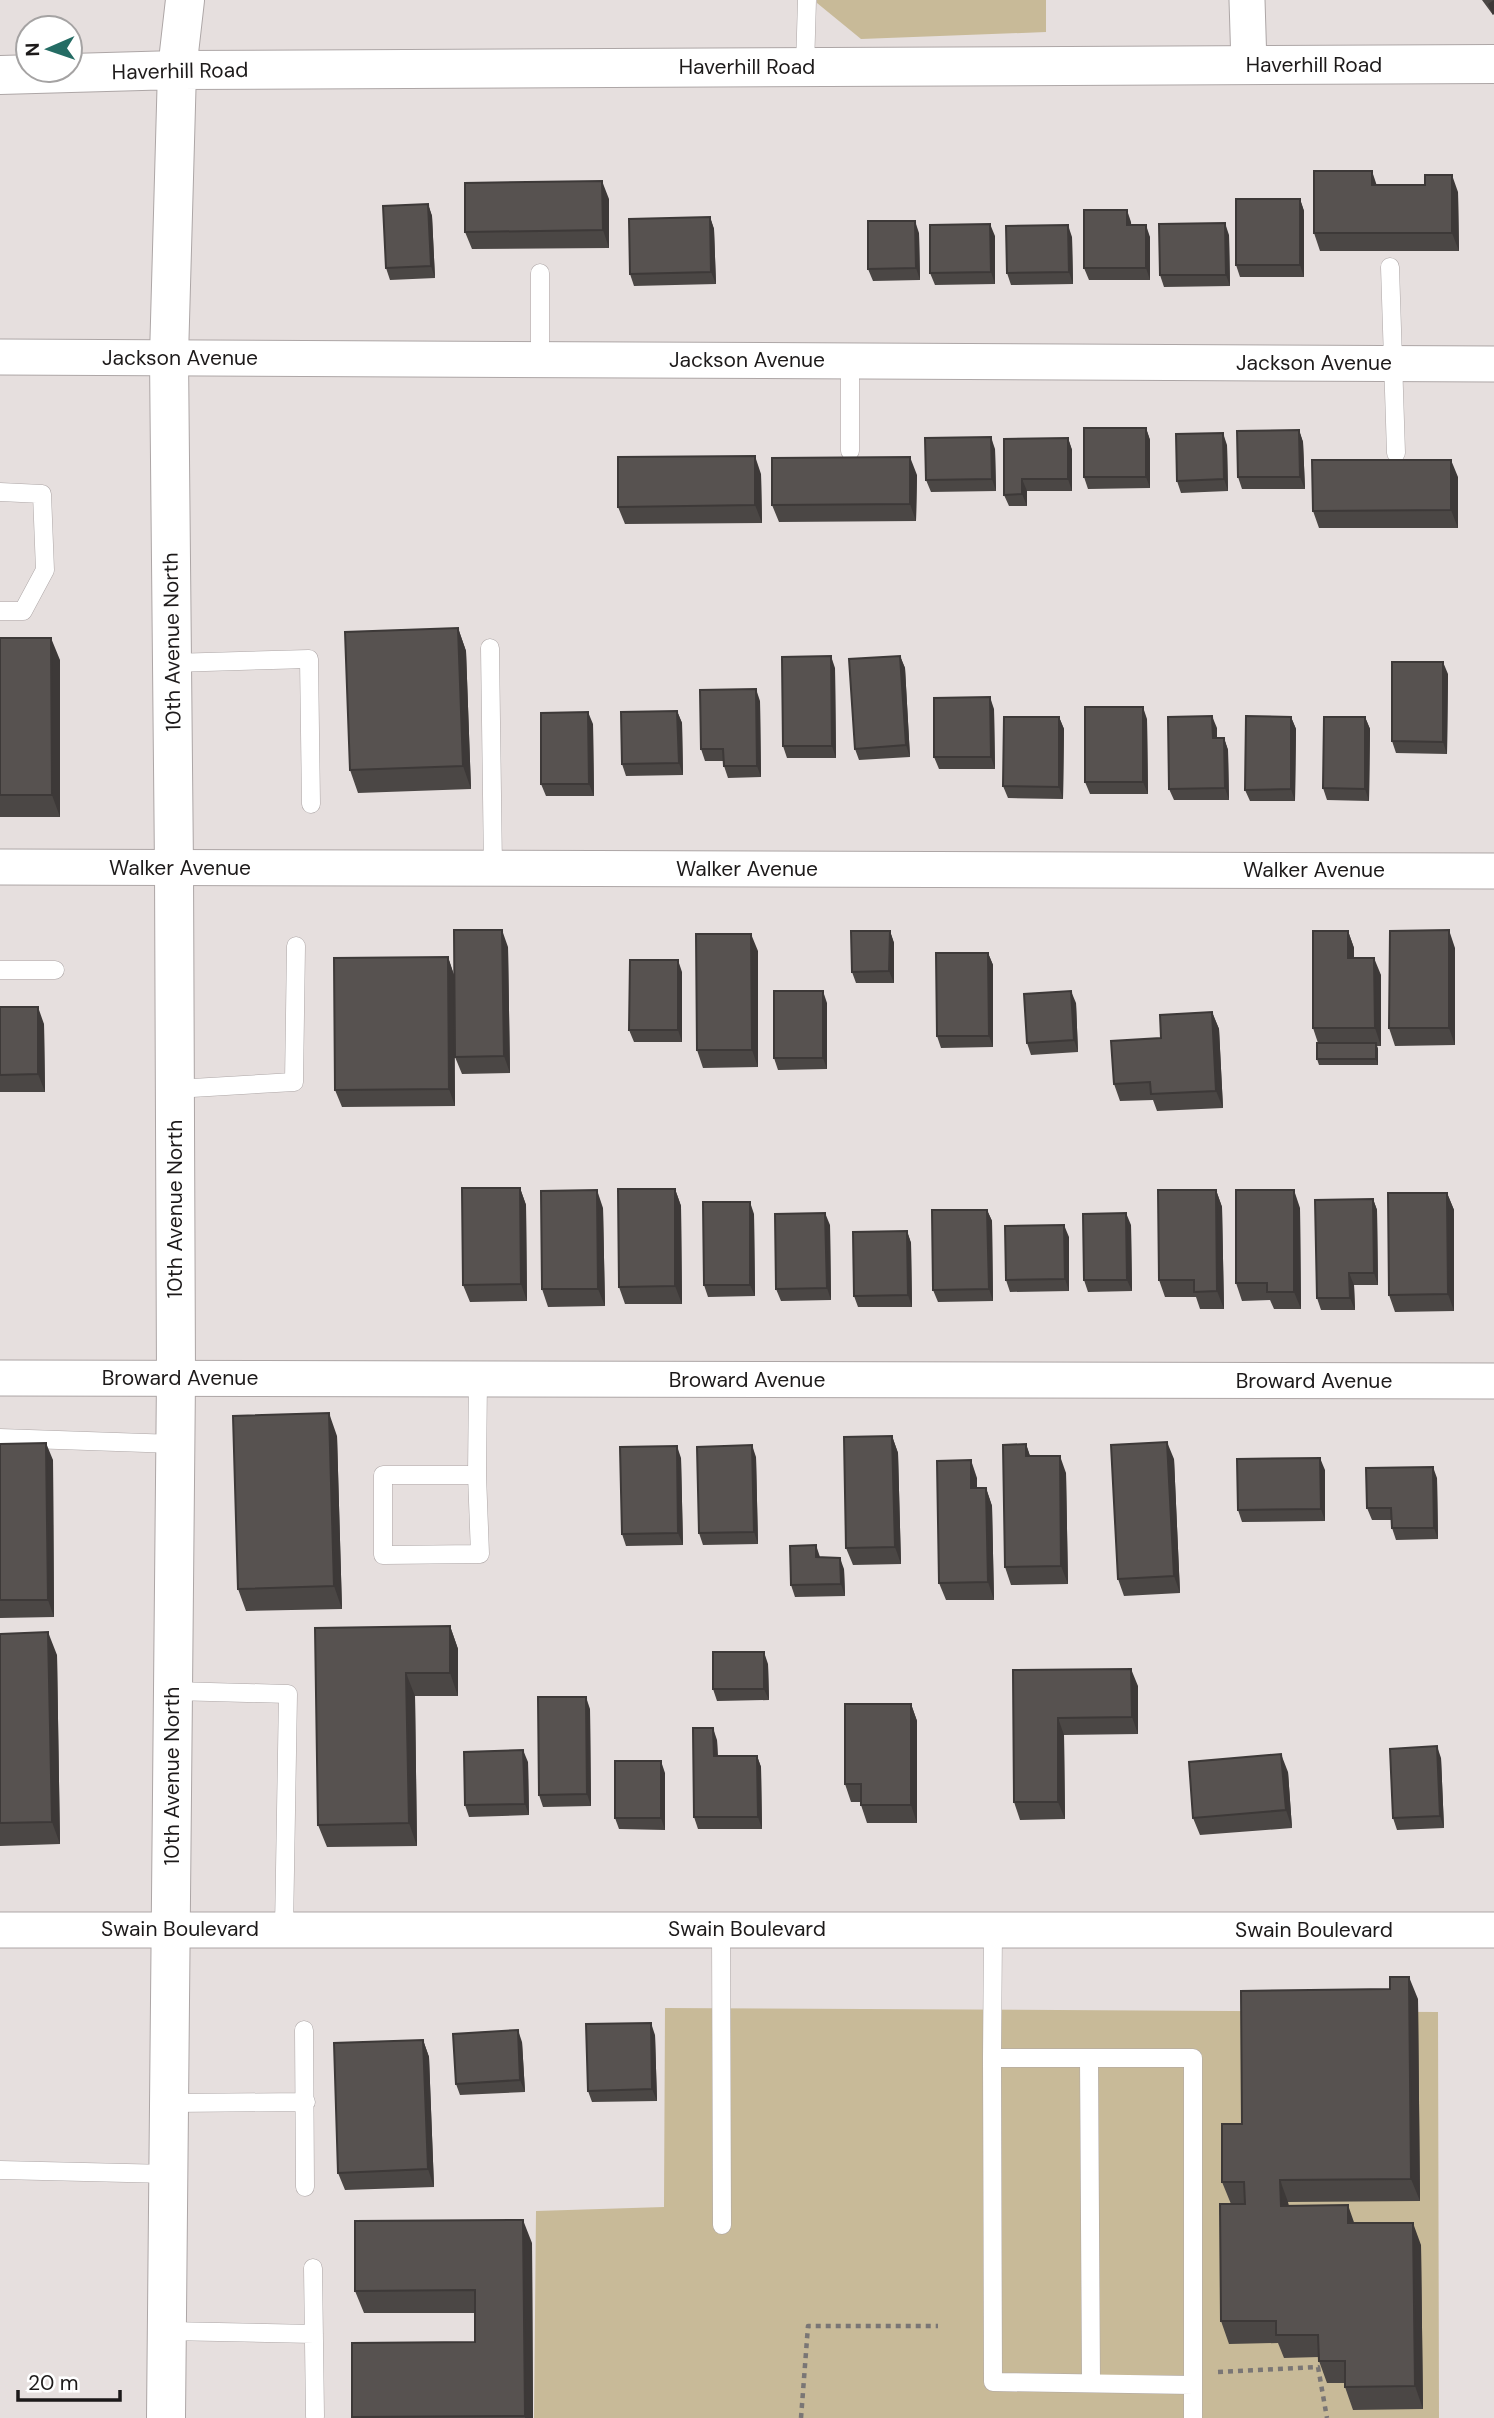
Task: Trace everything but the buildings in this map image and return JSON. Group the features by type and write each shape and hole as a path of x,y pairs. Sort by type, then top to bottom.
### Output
{"street":[{"name":"10th Avenue North","path":"166,2418 176,1378 169,357 177,70 185,0"},
{"path":"1247,0 1249,65"},
{"name":"Haverhill Road","path":"0,75 177,70 1494,64"},
{"name":"Jackson Avenue","path":"0,357 1494,364"},
{"name":"Walker Avenue","path":"0,867 1494,871"},
{"name":"Broward Avenue","path":"0,1378 1494,1381"},
{"name":"Swain Boulevard","path":"0,1930 1494,1930"}],"lane":[{"path":"805,67 807,0"},
{"path":"1390,267 1396,453"},
{"path":"540,272 540,359"},
{"path":"849,361 850,451"},
{"path":"0,492 42,494 44,570 23,611 0,611"},
{"path":"490,648 493,868"},
{"path":"172,663 309,659 312,804"},
{"path":"175,1089 294,1082 296,946"},
{"path":"0,970 55,970"},
{"path":"477,1475 383,1475 383,1555 480,1554 478,1379"},
{"path":"0,1438 175,1444"},
{"path":"173,1691 288,1694 284,1929"},
{"path":"721,1929 722,2225"},
{"path":"993,1930 993,2382 1193,2385"},
{"path":"304,2030 305,2187"},
{"path":"992,2058 1194,2058 1193,2418"},
{"path":"1089,2058 1091,2383"},
{"path":"170,2103 306,2102"},
{"path":"0,2170 169,2174"},
{"path":"313,2268 315,2416"},
{"path":"167,2331 314,2334"}],"path":[{"path":"801,2418 808,2326 938,2326"},
{"path":"1217,2372 1318,2367 1326,2418"}],"shaded area":[{"path":"817,0 1046,0 1046,32 861,39 817,3"},
{"path":"665,2008 1438,2012 1439,2418 534,2418 536,2211 664,2207"}]}
